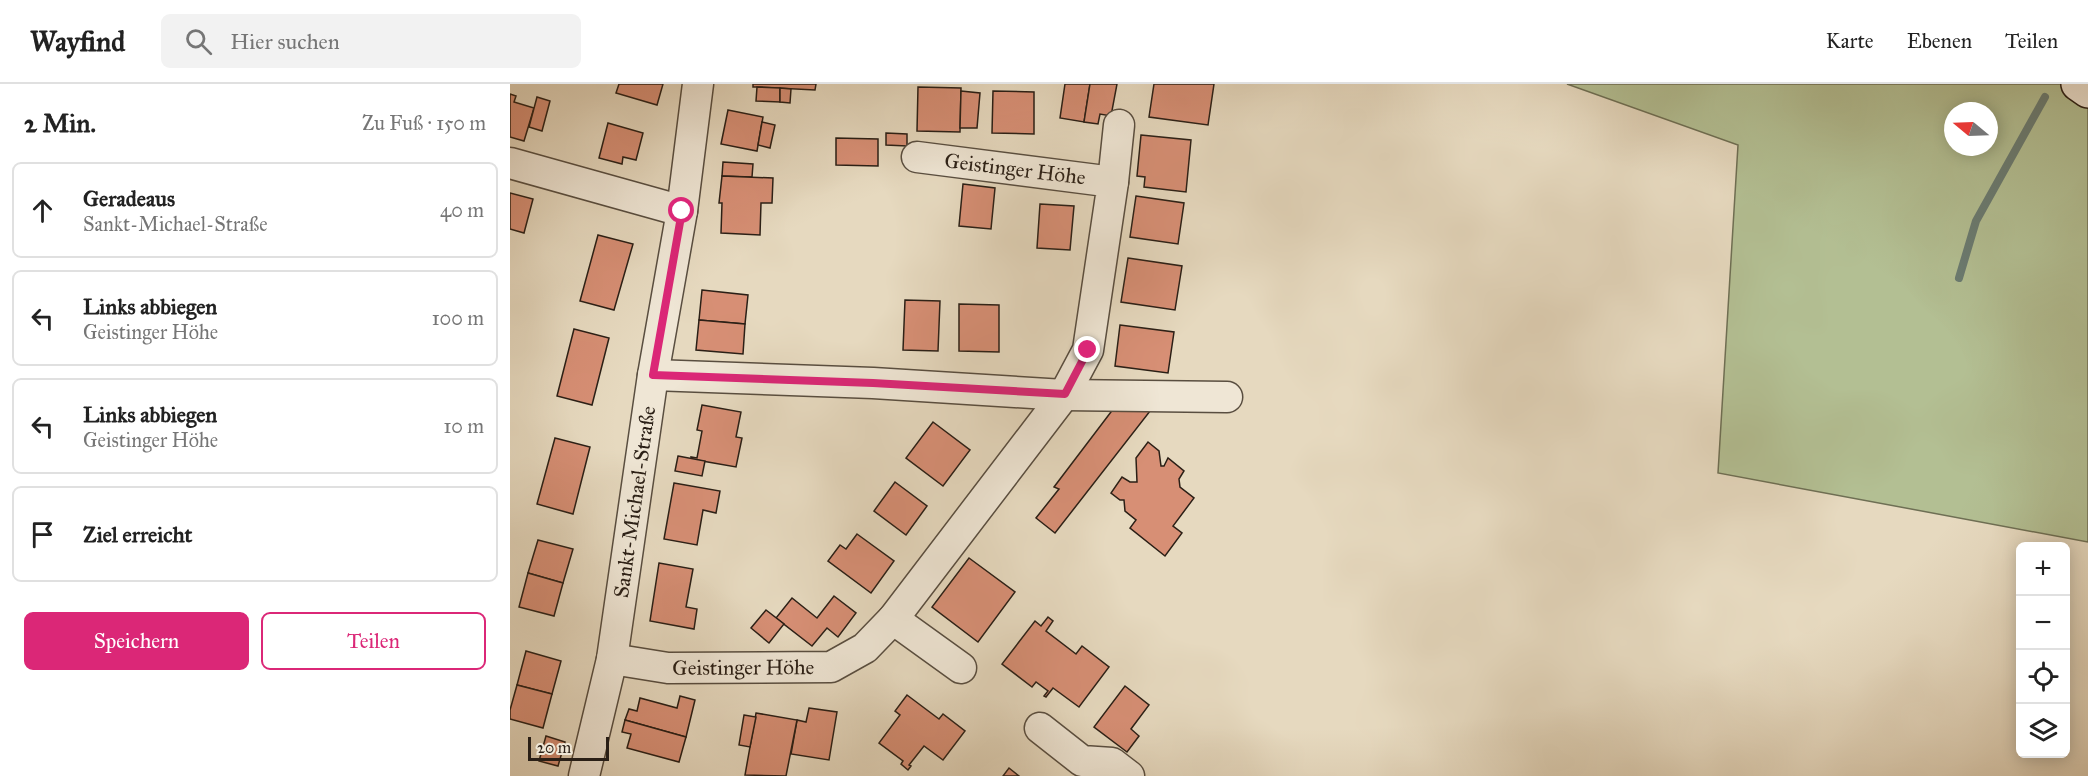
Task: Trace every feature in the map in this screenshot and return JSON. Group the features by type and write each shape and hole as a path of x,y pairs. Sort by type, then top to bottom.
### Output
{"main road":[{"path":"2078,84 2088,91"}],"street":[{"name":"Sankt-Michael-Straße","path":"584,776 612,659 653,375 682,211 698,84"},
{"name":"Geistinger Höhe","path":"612,659 668,668 831,667 865,648 893,619 1065,394 1088,350 1113,182 1119,125"},
{"name":"Geistinger Höhe","path":"917,156 1113,182"},
{"path":"510,163 682,211"},
{"path":"653,375 873,383 1065,394 1227,397"},
{"path":"893,619 961,668"},
{"path":"1040,728 1082,761 1112,763 1129,776"}],"green space":[{"path":"1567,84 2088,84 2088,542 1718,473 1738,145"}],"building":[{"path":"619,84 663,84 657,105 616,93"},
{"path":"753,84 816,84 815,90 753,87"},
{"path":"1065,84 1090,84 1084,122 1060,118"},
{"path":"1090,84 1117,84 1111,116 1100,114 1098,124 1084,122"},
{"path":"1154,84 1214,84 1208,125 1149,117"},
{"path":"757,87 780,88 780,102 756,101"},
{"path":"918,87 961,88 960,132 917,131"},
{"path":"780,88 791,89 790,103 780,102"},
{"path":"961,91 980,93 977,128 960,128"},
{"path":"993,91 1034,92 1034,134 992,133"},
{"path":"510,94 516,96 514,102 534,108 524,141 510,137"},
{"path":"537,97 550,101 542,131 529,127"},
{"path":"728,110 763,117 757,151 721,144"},
{"path":"762,122 775,125 770,148 758,145"},
{"path":"608,123 643,133 636,160 623,157 622,164 599,158"},
{"path":"886,133 907,134 907,146 886,145"},
{"path":"1141,135 1191,140 1186,192 1144,187 1145,177 1137,176"},
{"path":"836,138 878,139 878,166 836,165"},
{"path":"723,162 753,164 752,177 722,176"},
{"path":"722,176 773,178 772,203 761,203 760,235 721,233 722,203 719,203"},
{"path":"963,184 995,188 991,229 959,226"},
{"path":"510,193 533,199 524,233 510,229"},
{"path":"1136,196 1184,203 1178,244 1130,237"},
{"path":"1040,204 1074,206 1070,250 1037,248"},
{"path":"598,235 633,244 614,310 580,301"},
{"path":"1128,258 1182,266 1175,310 1121,302"},
{"path":"702,290 748,295 745,324 699,320"},
{"path":"905,300 940,301 938,351 903,350"},
{"path":"959,304 999,305 999,352 959,351"},
{"path":"699,320 745,324 743,354 696,350"},
{"path":"1120,325 1174,332 1168,373 1115,366"},
{"path":"574,329 609,338 592,405 557,396"},
{"path":"1117,404 1154,406 1055,533 1036,518 1059,489 1054,487"},
{"path":"702,405 741,412 736,437 742,438 736,467 691,459 691,457 697,458 702,431 697,430"},
{"path":"933,422 970,450 943,486 906,458"},
{"path":"555,438 590,447 573,514 537,504"},
{"path":"1148,442 1159,451 1161,466 1164,466 1168,458 1184,471 1179,479 1180,487 1194,498 1173,526 1182,533 1165,556 1130,528 1136,520 1125,511 1124,500 1120,500 1111,493 1122,477 1130,482 1137,482 1136,458"},
{"path":"678,456 705,461 702,476 675,471"},
{"path":"895,482 927,506 906,535 874,511"},
{"path":"674,483 720,491 716,513 703,510 697,545 664,539"},
{"path":"857,534 894,561 871,593 828,561 840,545 846,549"},
{"path":"538,540 573,549 563,583 528,573"},
{"path":"969,558 1015,592 978,642 932,607"},
{"path":"659,563 693,569 686,607 697,609 694,629 650,621"},
{"path":"528,573 563,583 554,616 519,607"},
{"path":"834,596 856,613 838,637 827,628 812,646 776,618 792,598 817,618"},
{"path":"766,610 784,624 769,643 751,628"},
{"path":"1048,617 1053,621 1046,631 1076,654 1082,646 1109,667 1079,707 1053,688 1046,697 1044,696 1048,691 1036,682 1032,687 1002,664 1035,621 1041,626"},
{"path":"526,651 561,661 552,694 517,685"},
{"path":"517,685 552,694 543,728 510,719 510,710"},
{"path":"1125,686 1149,705 1131,729 1139,736 1127,752 1094,727"},
{"path":"907,695 939,719 943,714 965,731 943,760 924,746 909,765 911,766 908,770 901,764 903,761 879,743 900,715 895,711"},
{"path":"680,696 695,700 686,737 625,720 629,709 637,711 640,698 677,708"},
{"path":"809,708 837,712 829,760 791,754 797,720 806,722"},
{"path":"756,713 797,720 786,776 745,775"},
{"path":"744,715 756,717 750,747 739,745"},
{"path":"625,720 686,737 679,762 627,748 631,734 622,732"},
{"path":"546,736 565,742 558,766 539,761"},
{"path":"1009,768 1019,776 1003,776"}],"waterway":[{"path":"1959,278 1976,221 2045,97"}],"route":[{"path":"682,211 653,375 873,383 1065,394 1088,350"}]}
